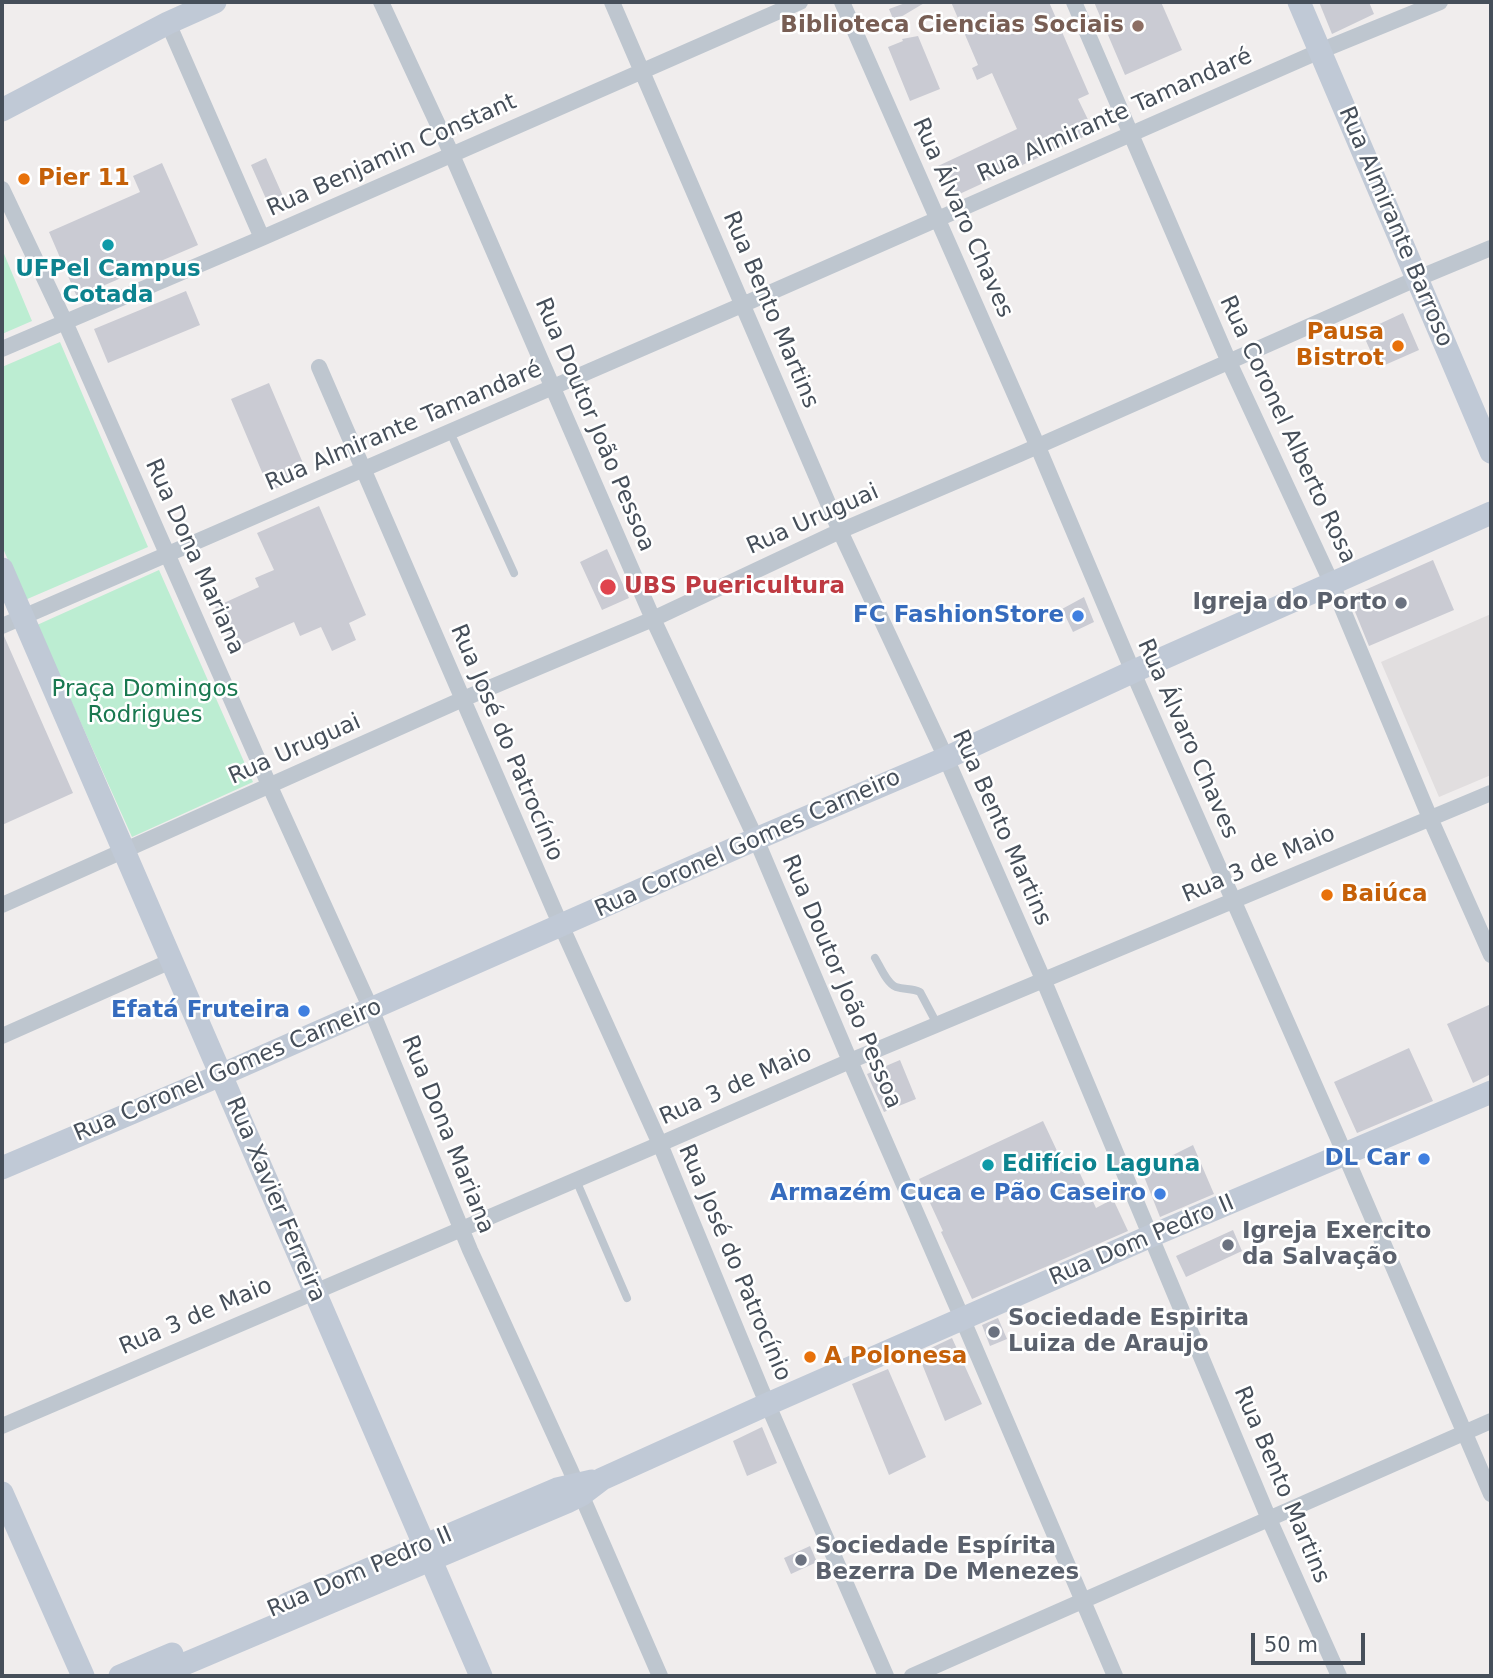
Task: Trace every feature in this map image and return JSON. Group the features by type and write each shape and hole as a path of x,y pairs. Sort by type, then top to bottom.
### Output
{"street":[{"path":"2,110 168,23 215,2"},
{"name":"Rua Doutor João Pessoa","path":"381,2 452,155 653,619 756,839 1115,1676"},
{"name":"Rua Bento Martins","path":"612,2 840,531 946,758 1043,979 1269,1519 1339,1676"},
{"name":"Rua Benjamin Constant","path":"2,349 800,2"},
{"name":"Rua Álvaro Chaves","path":"842,2 1038,447 1132,672 1345,1154 1491,1494"},
{"name":"Rua Coronel Alberto Rosa","path":"1074,2 1229,362 1332,584 1430,818 1491,955"},
{"name":"Rua Almirante Barroso","path":"1298,2 1491,452"},
{"name":"Rua Almirante Tamandaré","path":"2,626 1320,51 1440,2"},
{"path":"168,23 262,238"},
{"name":"Rua Dona Mariana","path":"2,189 65,322 371,1009 461,1229 660,1676"},
{"name":"Rua Uruguai","path":"2,905 463,699 653,619 840,531 1491,248"},
{"name":"Rua José do Patrocínio","path":"319,367 561,926 660,1144 768,1404 886,1676"},
{"name":"Rua Coronel Gomes Carneiro","path":"2,1168 946,758 1132,672 1491,513"},
{"name":"Rua Xavier Ferreira","path":"2,569 481,1676"},
{"name":"Rua 3 de Maio","path":"2,1426 937,1024 1491,793"},
{"path":"2,1036 171,961"},
{"name":"Rua Dom Pedro II","path":"140,1674 427,1553 557,1489 579,1489 962,1318 1491,1092"},
{"path":"912,1676 1491,1421"},
{"path":"2,1493 83,1676"}],"lane":[{"path":"450,432 514,573"},
{"path":"875,957 891,985 920,992 937,1024"},
{"path":"576,1180 627,1297"}],"shaded area":[{"path":"1491,614 1491,775 1439,797 1381,662"}],"green space":[{"path":"2,249 32,321 2,334"},
{"path":"60,342 148,547 25,600 2,546 2,367"},
{"name":"Praça Domingos Rodrigues","path":"159,570 253,782 132,837 37,625"}],"building":[{"path":"908,2 926,2 894,21 889,9"},
{"path":"951,2 1049,2 1089,94 1078,99 1094,132 953,197 938,166 1017,129 992,73 977,80 972,68 978,65"},
{"name":"Biblioteca Ciencias Sociais","path":"1094,2 1161,2 1182,50 1125,75"},
{"path":"1319,2 1369,2 1374,14 1332,34"},
{"path":"918,36 940,89 910,101 888,47 903,41 902,39"},
{"path":"266,158 286,203 271,210 251,165"},
{"name":"UFPel Campus Cotada","path":"162,163 198,245 77,297 49,232 140,192 133,176"},
{"path":"186,291 200,325 108,363 94,329"},
{"path":"1403,313 1419,350 1378,368 1362,332"},
{"path":"269,383 308,475 270,491 231,399"},
{"path":"319,506 366,615 349,623 356,640 332,651 321,627 300,636 294,622 233,649 215,607 259,587 255,578 274,570 257,533"},
{"name":"UBS Puericultura","path":"607,549 629,598 602,610 580,562"},
{"name":"Igreja do Porto","path":"1433,560 1454,610 1369,646 1349,597"},
{"name":"FC FashionStore","path":"1084,597 1094,622 1073,632 1062,609"},
{"path":"2,636 73,793 2,825"},
{"path":"1491,1004 1491,1074 1473,1083 1447,1024"},
{"path":"1409,1048 1433,1101 1357,1133 1334,1082"},
{"path":"900,1060 916,1099 884,1112 867,1074"},
{"path":"1043,1121 1066,1170 1076,1165 1096,1208 1113,1199 1128,1231 972,1299 919,1179"},
{"path":"1193,1145 1214,1194 1160,1217 1143,1174 1173,1162 1171,1156"},
{"path":"1233,1230 1242,1251 1186,1277 1176,1256"},
{"name":"Sociedade Espirita Luiza de Araujo","path":"998,1318 1007,1339 990,1346 982,1325"},
{"path":"952,1338 982,1404 945,1421 918,1354"},
{"path":"888,1369 926,1457 889,1475 852,1384"},
{"path":"762,1427 777,1463 747,1476 733,1441"},
{"name":"Sociedade Espírita Bezerra De Menezes","path":"810,1546 817,1562 791,1574 784,1558"}],"place":[{"name":"Biblioteca Ciencias Sociais","path":"1138,26"},
{"name":"Pier 11","path":"24,179"},
{"name":"UFPel Campus Cotada","path":"108,245"},
{"name":"Pausa Bistrot","path":"1398,346"},
{"name":"UBS Puericultura","path":"608,587"},
{"name":"Igreja do Porto","path":"1401,603"},
{"name":"FC FashionStore","path":"1078,616"},
{"name":"Baiúca","path":"1327,895"},
{"name":"Efatá Fruteira","path":"304,1011"},
{"name":"DL Car","path":"1424,1159"},
{"name":"Edifício Laguna","path":"988,1165"},
{"name":"Armazém Cuca e Pão Caseiro","path":"1160,1194"},
{"name":"Igreja Exercito da Salvação","path":"1228,1245"},
{"name":"Sociedade Espirita Luiza de Araujo","path":"994,1332"},
{"name":"A Polonesa","path":"810,1357"},
{"name":"Sociedade Espírita Bezerra De Menezes","path":"801,1560"}]}
